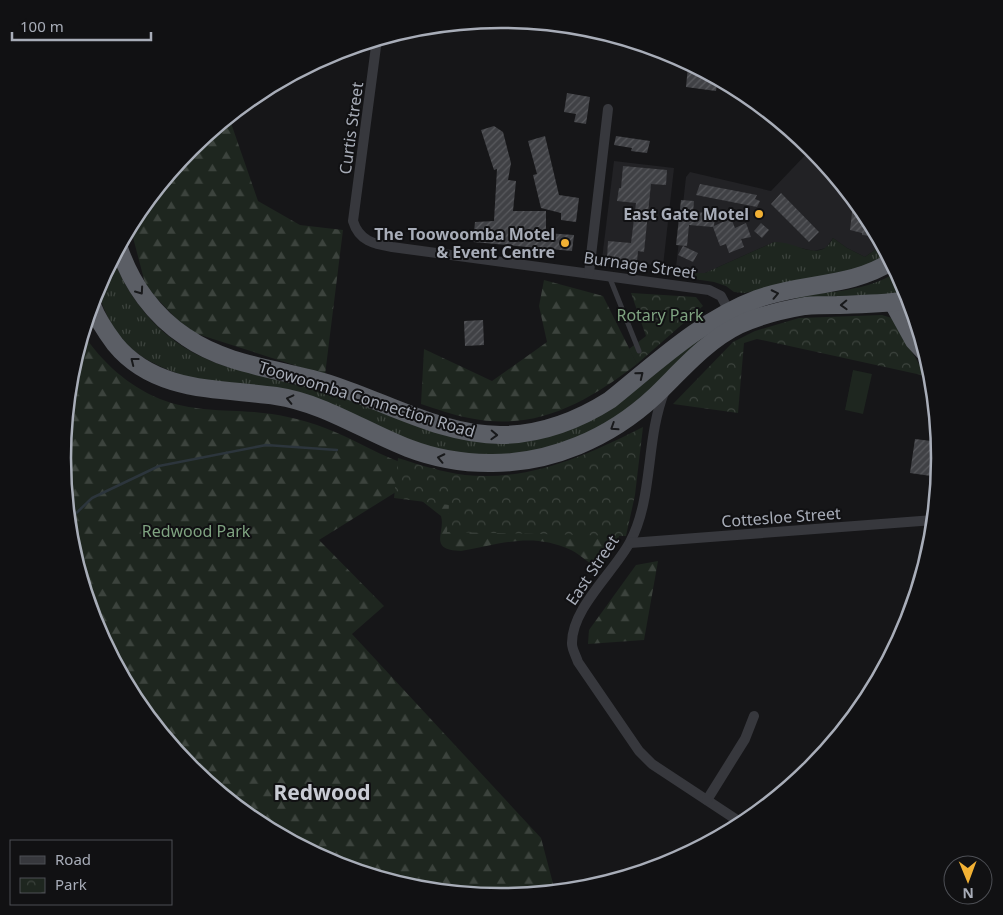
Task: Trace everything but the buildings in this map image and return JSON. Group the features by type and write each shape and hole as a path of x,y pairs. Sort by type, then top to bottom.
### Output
{"highway":[{"name":"Toowoomba Connection Road","path":"122,256 134,283 152,308 175,329 211,352 241,362 334,386 447,427 486,435 535,432 552,428 584,415 610,400 685,340 733,319 806,306 901,301"},
{"name":"Toowoomba Connection Road","path":"96,314 101,324 120,349 132,360 170,381 199,388 279,396 295,400 332,413 409,448 438,458 486,463 513,462 544,457 573,448 608,431 642,407 710,344 745,303 770,295 839,282 873,272 886,265"},
{"path":"839,282 853,286 864,284 890,273"},
{"path":"901,301 916,343"}],"street":[{"name":"Curtis Street","path":"353,221 377,46"},
{"path":"589,274 608,109"},
{"name":"Burnage Street","path":"353,221 360,234 376,244 713,291 722,298 733,319"},
{"name":"East Street","path":"668,382 654,427 639,521 630,543 575,623 572,645 578,662 639,751 652,764 735,818"},
{"name":"Cottesloe Street","path":"630,543 927,521"},
{"path":"707,800 745,739 754,716"}],"lane":[{"path":"609,276 639,351"}],"shaded area":[{"name":"East Gate Motel","path":"807,154 843,196 877,248 865,257 833,238 826,248 814,251 774,242 705,273 691,273 676,267 686,177 690,172 771,191"},
{"path":"614,161 674,168 663,266 602,259"}],"green space":[{"path":"231,123 258,201 300,225 343,230 325,375 188,331 146,287 133,236 160,196 178,174 197,153"},
{"path":"833,238 865,257 877,248 883,259 848,274 744,293 734,292 726,286 714,282 694,279 691,273 705,273 774,242 782,242 814,251 828,246"},
{"path":"116,266 133,297 159,328 192,352 211,361 232,368 531,440 721,323 675,369 615,418 574,440 540,451 484,456 446,451 174,372 157,365 131,348 121,338 101,300"},
{"path":"891,275 900,294 796,300 795,296 861,287"},
{"path":"544,280 603,296 637,364 599,391 579,402 559,411 538,417 516,421 493,421 463,417 421,404 424,349 492,381 547,342 539,306"},
{"name":"Rotary Park","path":"631,293 696,297 703,306 637,364 629,349 646,336"},
{"path":"882,315 892,318 922,369 923,375 757,339 744,343 738,413 673,404 733,342 755,331 799,318"},
{"name":"Redwood Park","path":"88,340 107,364 126,380 160,399 195,408 263,413 299,420 336,432 401,462 423,470 434,468 448,476 522,478 634,437 642,432 635,480 627,515 616,543 599,570 571,550 543,542 516,541 461,551 451,550 441,544 441,516 404,487 319,540 384,606 352,634 541,838 553,885 502,888 473,887 445,884 390,873 337,855 286,830 240,799 197,762 160,719 129,672 104,622 86,569 75,514 71,458 75,401"},
{"path":"853,370 872,374 863,414 845,410"},
{"path":"643,427 635,495 626,536 447,532 449,505 394,498 398,458 423,466 465,475 512,474 557,464 601,447"},
{"path":"658,561 644,640 588,644 589,630 636,565"}],"waterway":[{"path":"75,514 92,498 159,466 266,445 337,450"}],"place":[{"name":"East Gate Motel","path":"759,214"},
{"name":"The Toowoomba Motel & Event Centre","path":"565,243"}],"district":[{"name":"Redwood","path":"322,792"}]}
